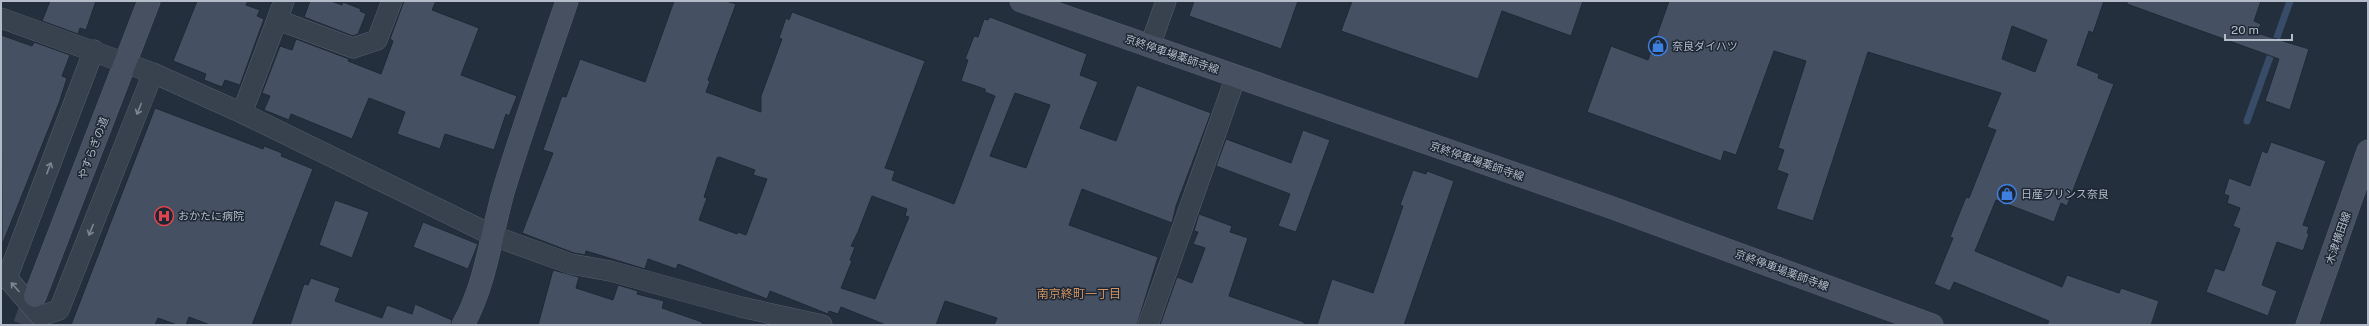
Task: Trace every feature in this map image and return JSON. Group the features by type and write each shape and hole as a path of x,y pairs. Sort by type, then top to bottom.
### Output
{"main road":[{"name":"やすらぎの道","path":"35,296 149,1"},
{"path":"463,325 473,307 494,236 505,187 567,1"},
{"name":"京終停車場薬師寺線","path":"1021,1 1610,207 1932,325"},
{"name":"木津横田線","path":"2307,325 2368,151"}],"street":[{"path":"242,113 284,1"},
{"path":"278,20 353,48 377,40 392,1"},
{"path":"1150,46 1166,1"},
{"path":"1,18 94,50 153,73 242,113 494,236 571,264 610,271 741,308 822,325"},
{"path":"94,50 6,278 40,316 60,310 153,73"},
{"path":"1148,325 1236,76"}],"building":[{"path":"50,1 96,1 86,30 80,28 78,34 42,21"},
{"path":"197,1 248,1 246,5 260,10 257,16 264,19 240,85 225,80 222,87 204,80 206,74 173,61"},
{"path":"310,1 331,1 342,5 343,2 361,9 360,11 366,14 358,34 353,36 304,17"},
{"path":"404,1 436,1 432,10 479,28 461,75 517,96 509,116 506,114 494,150 445,134 440,149 397,134 405,112 369,98 352,139 291,114 289,120 264,110 270,96 262,93 280,46 292,50 296,39 349,59 348,61 381,74 393,41 390,39"},
{"path":"674,1 726,1 736,4 708,80 710,81 706,92 761,112 761,96 782,39 779,38 786,18 789,20 792,12 925,61 885,168 895,171 892,180 954,204 995,96 985,92 985,89 961,81 968,60 965,59 974,36 978,37 984,19 988,20 990,17 1087,54 1080,75 1098,82 1080,128 1116,141 1137,85 1211,113 1176,206 1172,223 1082,189 1069,225 1158,257 1137,325 994,325 997,318 945,301 936,325 886,325 841,307 838,314 829,311 828,314 770,291 767,299 678,264 676,269 648,259 645,269 586,251 585,255 574,253 522,233 553,153 543,150 562,96 566,97 580,59 645,82","holes":["1015,93 1050,105 1026,168 990,156","719,157 755,170 753,175 767,179 746,235 738,232 737,234 699,220 707,198 704,197 717,158","872,196 907,209 905,216 909,217 875,299 841,288 852,261 850,260 855,247 851,246"]},
{"path":"1194,1 1298,1 1281,49 1189,16"},
{"path":"1352,1 1583,1 1571,36 1502,11 1478,79 1341,31"},
{"path":"1669,1 2104,1 2093,33 2089,31 2077,65 2099,74 2098,78 2114,84 2067,206 2061,203 2054,222 1996,200 1975,251 2062,287 2067,275 2119,293 2121,288 2159,301 2151,325 2047,325 2049,321 1954,282 1950,291 1934,284 1953,238 1950,237 1966,197 1969,198 1996,130 1987,127 2001,93 1868,52 1813,221 1776,209 1788,174 1777,170 1784,150 1778,148 1806,61 1774,51 1736,155 1724,151 1721,161 1587,112 1611,46 1648,60","holes":["2012,26 2047,40 2035,72 2002,59"]},
{"path":"2127,1 2261,1 2254,21 2261,24 2257,33 2309,49 2290,110 2265,101 2279,59 2127,4"},
{"path":"1,35 32,46 34,42 70,55 62,76 67,78 59,103 2,245"},
{"path":"155,108 263,149 264,146 282,153 281,156 313,169 252,325 210,325 189,317 186,325 177,325 158,318 155,325 71,325"},
{"path":"1303,130 1330,140 1296,232 1278,226 1290,194 1216,166 1226,139 1291,163"},
{"path":"2271,142 2326,161 2303,225 2309,227 2307,233 2309,234 2303,251 2277,242 2262,285 2277,291 2268,316 2206,292 2215,268 2224,271 2240,229 2233,226 2240,208 2227,203 2229,196 2224,194 2229,178 2250,186 2262,151 2267,153"},
{"path":"1413,170 1426,174 1427,171 1454,181 1404,325 1317,325 1332,279 1373,293 1403,206 1400,205"},
{"path":"335,200 369,212 352,258 319,245"},
{"path":"1199,214 1232,226 1230,232 1248,238 1229,296 1304,322 1304,325 1160,325 1177,277 1192,283 1205,248 1193,244 1198,232 1194,231"},
{"path":"423,222 478,244 468,269 413,247"},
{"path":"553,270 579,277 576,288 613,300 618,285 638,291 637,294 664,301 662,308 702,322 702,325 538,325"},
{"path":"311,278 340,288 335,301 382,318 387,305 412,314 415,304 452,320 451,325 290,325 304,284 308,285"}],"waterway":[{"path":"2247,121 2290,1"}],"tunnel":[{"path":"24,325 35,296"}],"place":[{"name":"奈良ダイハツ","path":"1658,46"},
{"name":"日産プリンス奈良","path":"2007,194"},
{"name":"おかたに病院","path":"164,216"}],"district":[{"name":"南京終町一丁目","path":"1079,294"}]}
